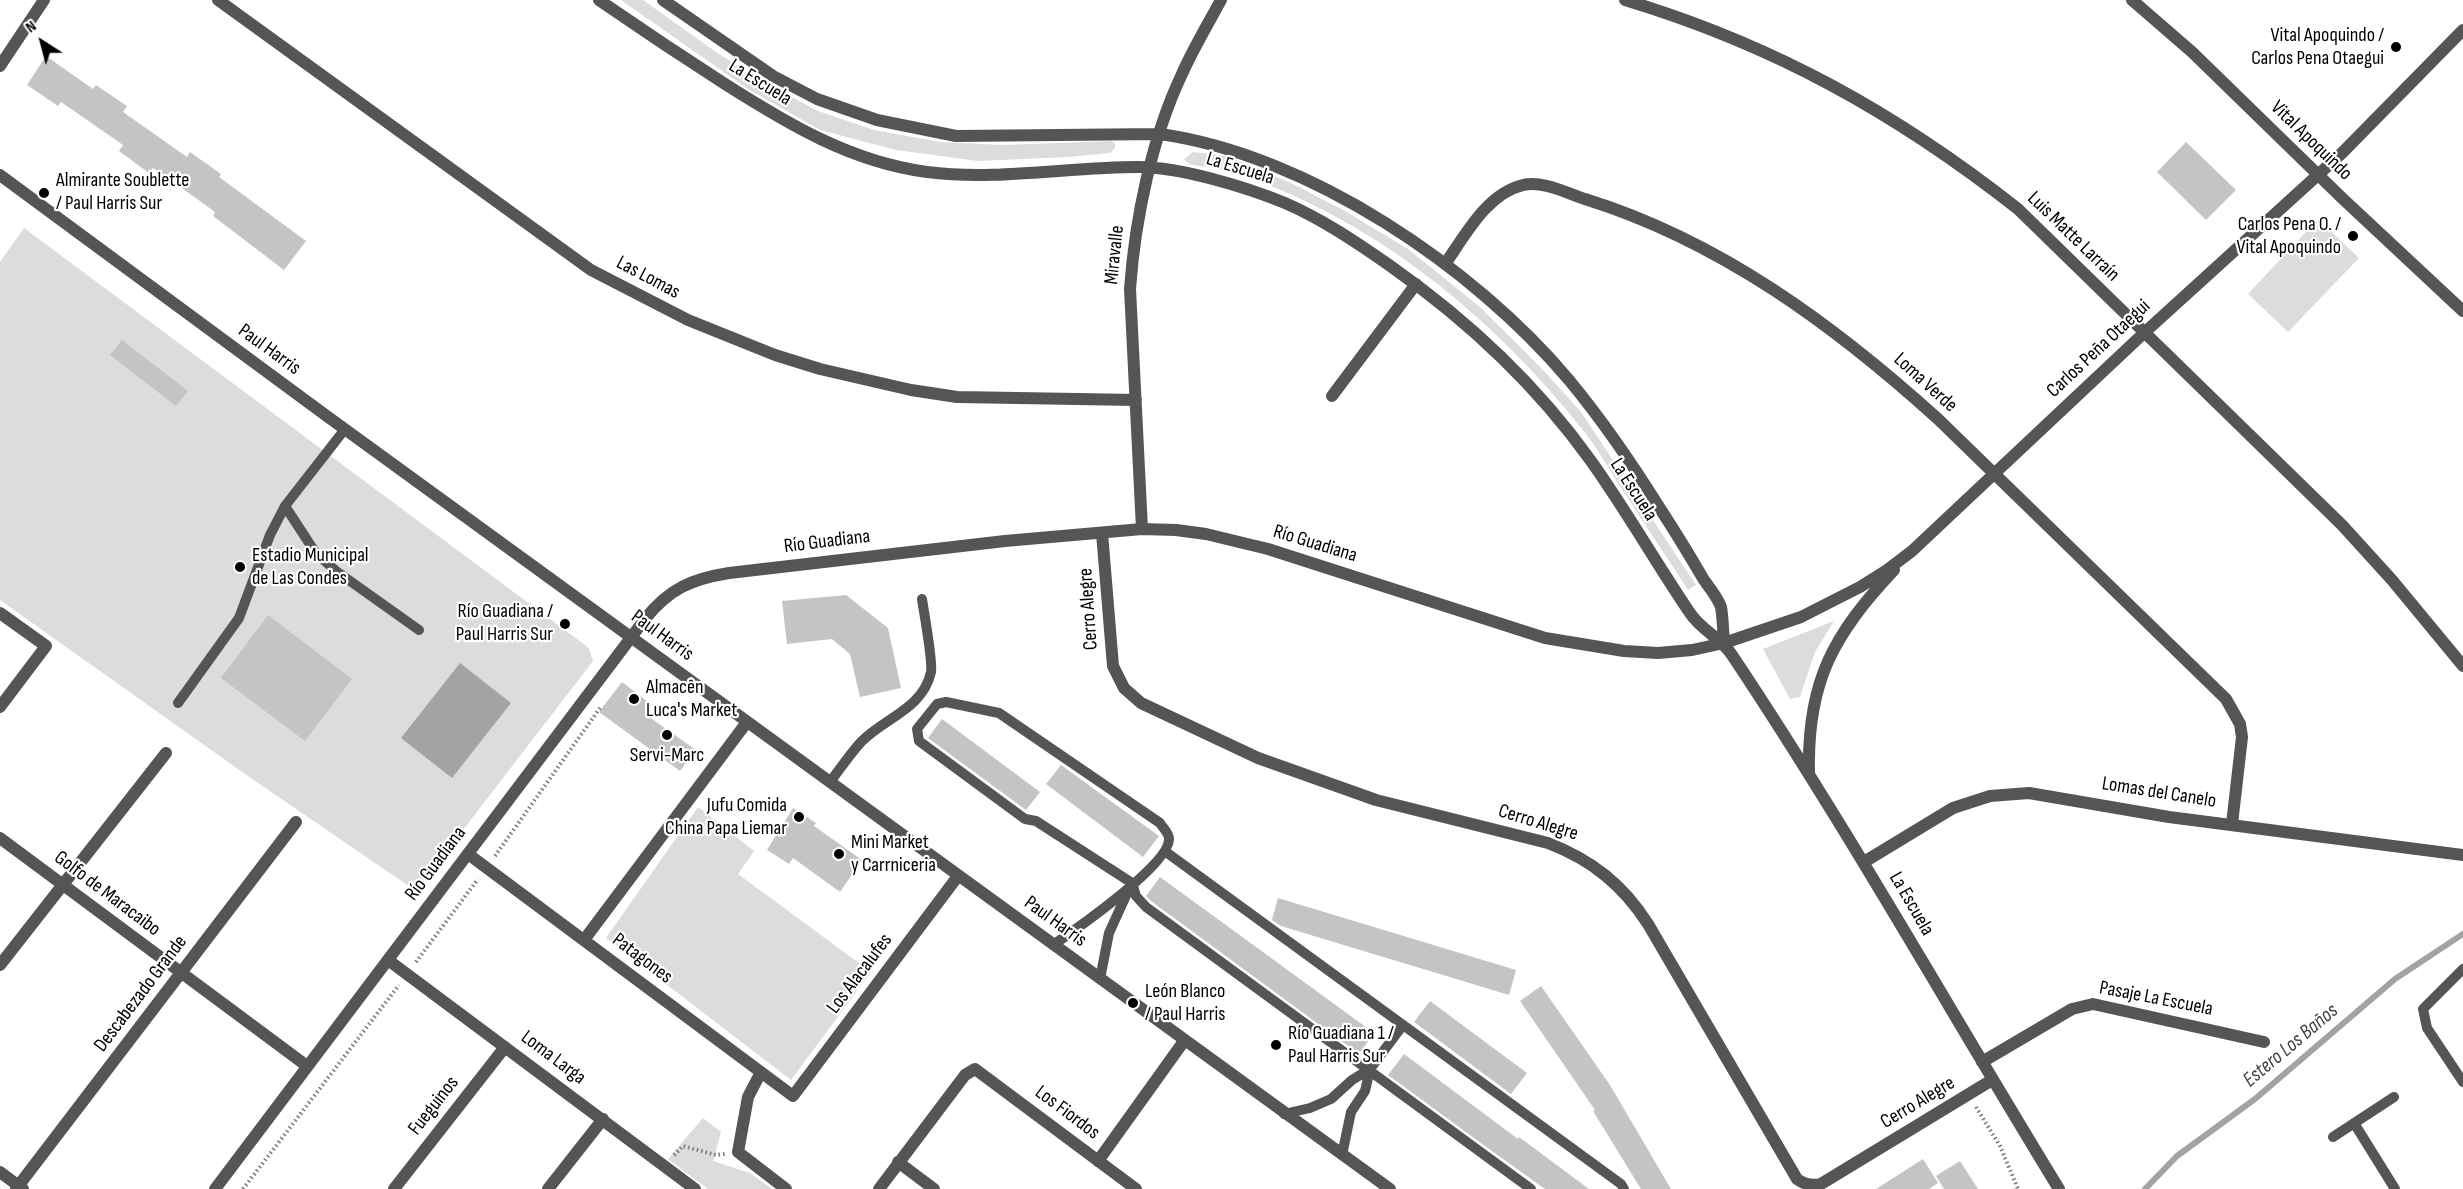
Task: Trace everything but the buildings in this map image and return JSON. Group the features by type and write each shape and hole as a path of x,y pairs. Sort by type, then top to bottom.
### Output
{"street":[{"path":"0,66 44,0"},
{"name":"Las Lomas","path":"218,0 591,270 688,320 731,339 798,362 911,390 957,397 1136,400"},
{"name":"La Escuela","path":"599,0 671,49 793,126 818,139 871,160 908,169 954,175 1150,168 1178,171 1219,181 1285,203 1353,239 1416,284 1474,332 1520,375 1590,460 1694,621 1724,643 1809,772 2059,1189"},
{"name":"La Escuela","path":"663,0 773,76 817,99 877,120 956,136 1160,134 1196,140 1295,174 1369,214 1445,264 1510,318 1540,348 1603,423 1647,487 1720,605 1724,643"},
{"name":"Miravalle","path":"1142,529 1130,289 1133,252 1150,168 1160,134 1181,75 1221,0"},
{"name":"Luis Matte Larraín","path":"1625,0 1706,27 1760,50 1833,86 1914,132 1963,165 2018,209 2342,525 2392,580 2463,666"},
{"name":"Vital Apoquindo","path":"2132,0 2192,52 2318,175 2463,311"},
{"name":"Carlos Peña Otaegui","path":"1724,643 1791,621 1821,607 1860,587 1912,551 2144,333 2318,175 2375,121 2463,30"},
{"name":"Paul Harris","path":"0,175 1389,1189"},
{"name":"Loma Verde","path":"1445,264 1486,208 1505,191 1525,184 1545,186 1605,205 1692,241 1803,309 1895,380 1938,419 1994,476 2226,699 2240,724 2242,737 2232,824"},
{"path":"1332,396 1416,284"},
{"name":"Río Guadiana","path":"214,1189 631,637 670,593 688,582 709,576 1005,541 1142,529 1206,534 1238,541 1545,638 1590,647 1658,653 1724,643"},
{"name":"Cerro Alegre","path":"1102,533 1113,666 1124,687 1132,696 1141,703 1258,758 1376,800 1548,843 1568,850 1605,873 1621,888 1642,915 1797,1179 1802,1183 1815,1186 1821,1184 1992,1080"},
{"path":"1809,772 1808,741 1812,710 1820,680 1832,651 1847,624 1912,551"},
{"path":"0,613 46,646 0,707"},
{"path":"584,940 747,722"},
{"path":"0,965 166,753"},
{"name":"Lomas del Canelo","path":"1864,862 1953,808 1971,801 2009,794 2049,795 2169,817 2463,855"},
{"name":"Descabezado Grande","path":"19,1188 296,822"},
{"name":"Golfo de Maracaibo","path":"0,838 307,1066"},
{"name":"Patagones","path":"468,854 793,1096"},
{"name":"Los Alacalufes","path":"793,1096 958,876"},
{"name":"Loma Larga","path":"388,960 695,1189"},
{"name":"Pasaje La Escuela","path":"1982,1062 2072,1009 2092,1004 2264,1042"},
{"path":"1098,1161 1184,1041"},
{"name":"Fueguinos","path":"394,1189 505,1047"},
{"name":"Los Fiordos","path":"898,1162 965,1075 975,1069 1136,1189"},
{"path":"761,1072 748,1097 738,1152 786,1189"},
{"path":"548,1189 603,1119"},
{"path":"879,1189 898,1162 934,1189"},
{"path":"0,1172 19,1188"}],"lane":[{"path":"178,703 240,618 270,535 285,506 345,429"},
{"path":"285,506 300,531 336,571 419,630"},
{"path":"830,782 861,743 874,730 900,715 923,689 931,671 922,599"},
{"path":"1053,945 1106,908 1132,883 1144,875 1166,852 1169,839 1160,823 999,713 946,702 937,704 917,729 919,741 1025,819 1036,821 1132,883 1136,896 1146,907 1531,1189"},
{"path":"1166,852 1621,1184 1624,1189"},
{"path":"1100,979 1109,933 1132,883"},
{"path":"2463,969 2423,1009 2427,1028 2463,1082"},
{"path":"1284,1113 1310,1108 1331,1099 1352,1080 1370,1069 1403,1025"},
{"path":"1341,1155 1351,1112 1365,1091 1370,1069"},
{"path":"2333,1137 2394,1097"},
{"path":"2354,1123 2395,1189"}],"path":[{"path":"243,1189 486,868 601,708"},
{"path":"1968,1095 2000,1146 2018,1189"},
{"path":"683,1146 716,1155"}],"shaded area":[{"path":"621,0 643,0 716,52 762,81 818,111 874,130 940,142 1003,145 1112,141 1115,148 1110,153 1068,157 978,161 896,150 820,130 748,89"},
{"path":"1193,152 1227,156 1293,184 1345,211 1408,249 1480,307 1581,412 1696,585 1688,590 1586,434 1513,351 1472,313 1429,277 1383,245 1335,216 1285,192 1233,172 1189,164 1184,159"},
{"path":"2318,219 2359,258 2288,332 2248,294"},
{"name":"Estadio Municipal de Las Condes","path":"24,228 589,648 593,661 416,891 245,774 0,600 0,262"},
{"path":"1834,621 1815,652 1800,697 1790,699 1763,649"},
{"path":"460,663 511,703 452,778 401,738"},
{"path":"698,807 754,851 738,874 871,972 791,1080 606,938"},
{"path":"703,1118 721,1132 713,1161 750,1173 772,1189 708,1189 668,1159"}],"waterway":[{"name":"Estero Los Baños","path":"2145,1189 2177,1156 2255,1099 2395,979 2463,934"}],"place":[{"name":"Vital Apoquindo / Carlos Pena Otaegui","path":"2396,47"},
{"name":"Almirante Soublette / Paul Harris Sur","path":"44,193"},
{"name":"Carlos Pena O. / Vital Apoquindo","path":"2353,236"},
{"name":"Estadio Municipal de Las Condes","path":"240,567"},
{"name":"Río Guadiana / Paul Harris Sur","path":"565,624"},
{"name":"Almacên Luca's Market","path":"634,699"},
{"name":"Servi-Marc","path":"667,735"},
{"name":"Jufu Comida China Papa Liemar","path":"799,817"},
{"name":"Mini Market y Carrniceria","path":"839,854"},
{"name":"León Blanco / Paul Harris","path":"1133,1003"},
{"name":"Río Guadiana 1 / Paul Harris Sur","path":"1276,1045"}]}
